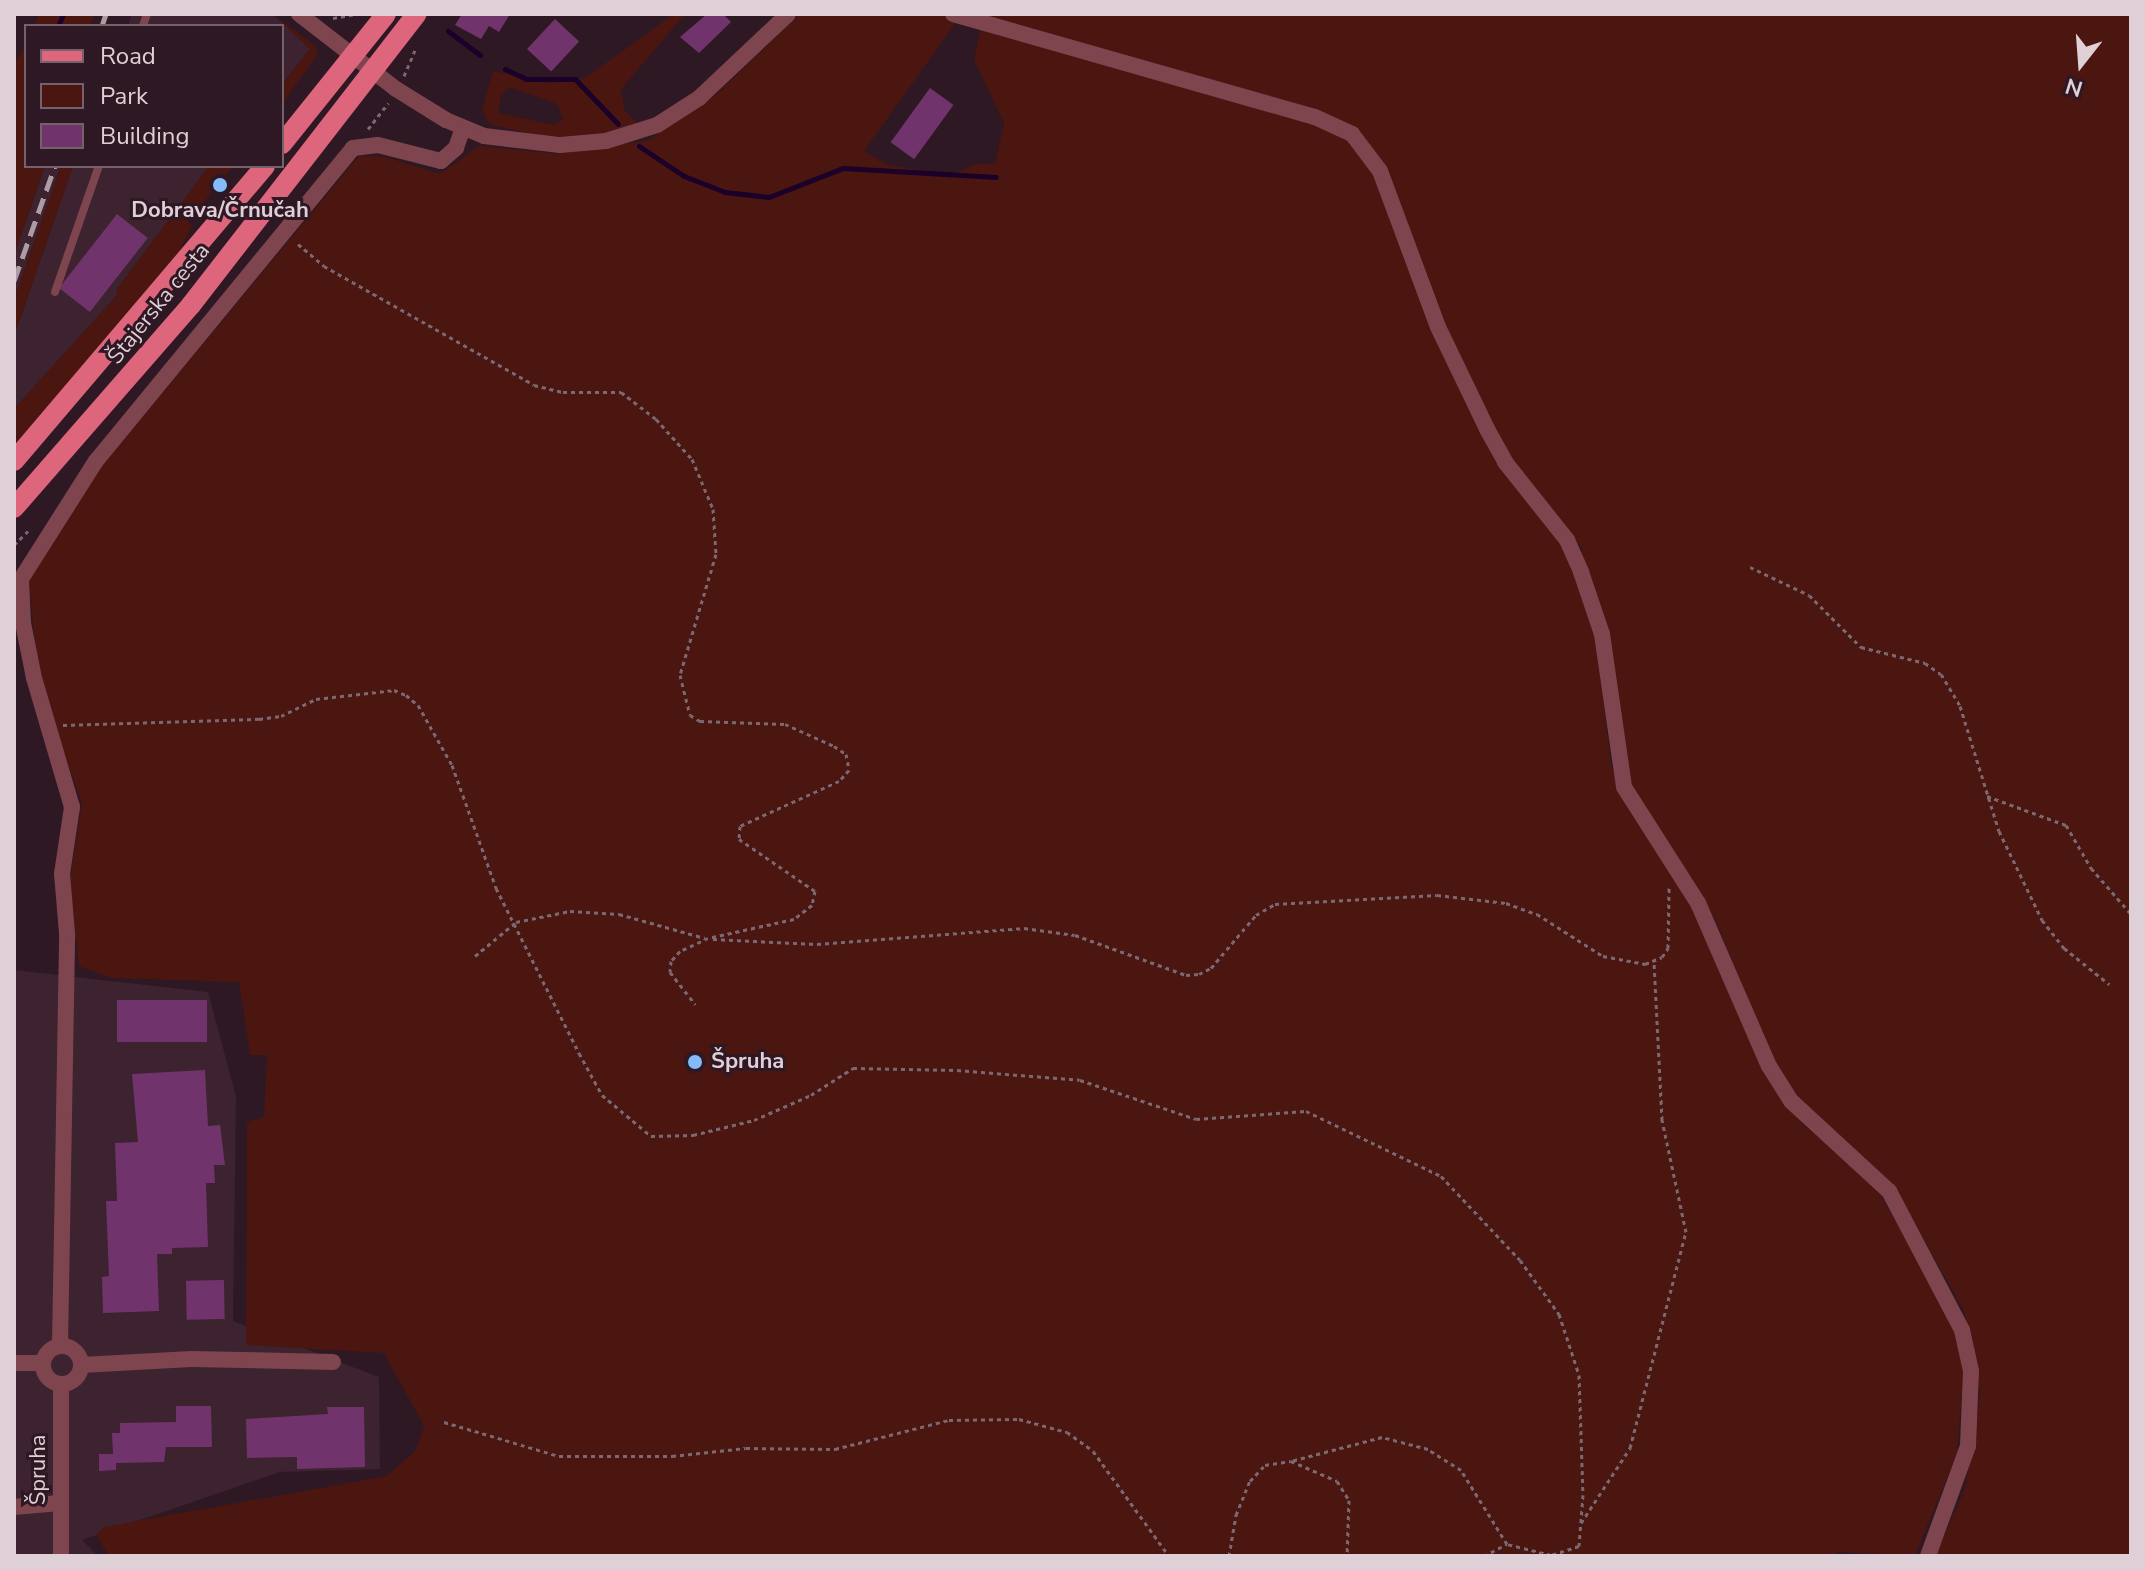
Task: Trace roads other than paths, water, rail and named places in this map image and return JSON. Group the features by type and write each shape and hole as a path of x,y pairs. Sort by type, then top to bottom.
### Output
{"main road":[{"path":"284,141 386,14"},
{"name":"Štajerska cesta","path":"14,508 114,396 374,73 417,14"},
{"name":"Štajerska cesta","path":"14,461 87,380 263,168"}],"street":[{"path":"299,14 374,73 463,128 510,141 560,145 606,141 657,125 699,98 788,14"},
{"path":"953,14 1315,117 1352,134 1380,171 1438,327 1499,451 1567,540 1602,634 1624,787 1673,861 1729,968 1750,1031 1769,1066 1791,1101 1889,1191 1962,1330 1971,1371 1968,1446 1928,1556"},
{"path":"60,1345 67,933 62,874 72,807 48,726 22,610 21,579 30,559 96,461 353,148 378,145 441,161 456,148 463,128"},
{"path":"60,1345 75,1350 81,1365 74,1380 61,1384 47,1378 42,1363 46,1353 60,1345"},
{"path":"81,1365 191,1359 333,1362"},
{"path":"14,1363 42,1363"},
{"name":"Špruha","path":"61,1384 61,1556"},
{"path":"14,1507 60,1503"}],"lane":[{"path":"55,292 98,168"}],"waterway":[{"path":"59,24 63,14"},
{"path":"448,31 480,55"},
{"path":"505,69 526,79 575,79 618,124"},
{"path":"639,146 684,176 725,192 769,197 843,168 996,177"}],"railway":[{"path":"103,24 106,14"},
{"path":"14,281 54,168"}],"place":[{"name":"Dobrava/Črnučah","path":"220,185"},
{"name":"Špruha","path":"695,1062"}]}
